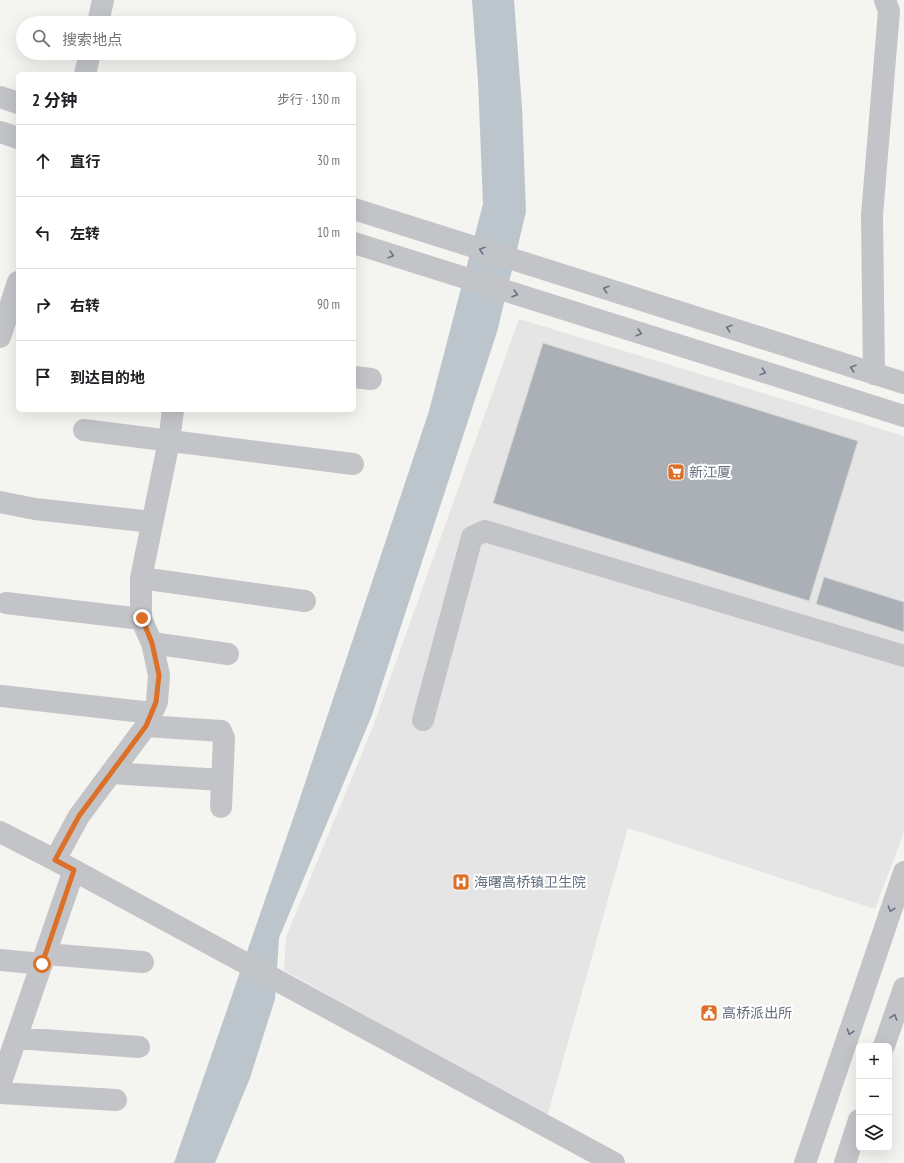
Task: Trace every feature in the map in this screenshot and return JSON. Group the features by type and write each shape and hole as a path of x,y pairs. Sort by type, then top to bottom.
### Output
{"street":[{"path":"100,16 103,0"},
{"path":"874,374 872,216 889,11 885,0"},
{"path":"85,72 88,60"},
{"path":"0,97 16,102"},
{"path":"0,132 16,137"},
{"path":"356,210 904,383"},
{"path":"356,245 904,416"},
{"path":"0,337 16,288"},
{"path":"55,860 79,816 149,720 156,702 159,675 152,643 142,618 141,578 169,441 173,412"},
{"path":"84,430 353,464"},
{"path":"0,502 35,510 152,522"},
{"path":"423,720 472,537 485,531 904,656"},
{"path":"141,578 305,601"},
{"path":"6,603 142,618"},
{"path":"152,643 228,654"},
{"path":"1,696 221,731 224,738 221,807"},
{"path":"111,773 222,780"},
{"path":"0,832 74,870 614,1163"},
{"path":"0,1085 9,1051 44,959 74,870"},
{"path":"805,1163 904,872"},
{"path":"0,960 44,959 143,962"},
{"path":"885,1043 903,992"},
{"path":"9,1051 139,1048"},
{"path":"0,1093 116,1100"},
{"path":"844,1163 856,1129"}],"shaded area":[{"path":"472,0 514,0 522,108 526,212 497,332 372,715 279,938 275,999 250,1078 215,1163 174,1163 296,810 429,411 483,204 478,81"},
{"path":"519,319 904,436 904,832 875,909 628,828 547,1117 284,970 286,937 372,729"}],"building":[{"name":"新江厦","path":"543,343 858,441 809,601 493,503"},
{"path":"824,577 904,602 904,632 816,604"}],"place":[{"name":"新江厦","path":"676,472"},
{"name":"海曙高桥镇卫生院","path":"461,882"},
{"name":"高桥派出所","path":"709,1013"}],"route":[{"path":"42,964 74,870 55,860 79,816 146,726 156,702 159,675 152,643 142,618"}]}
